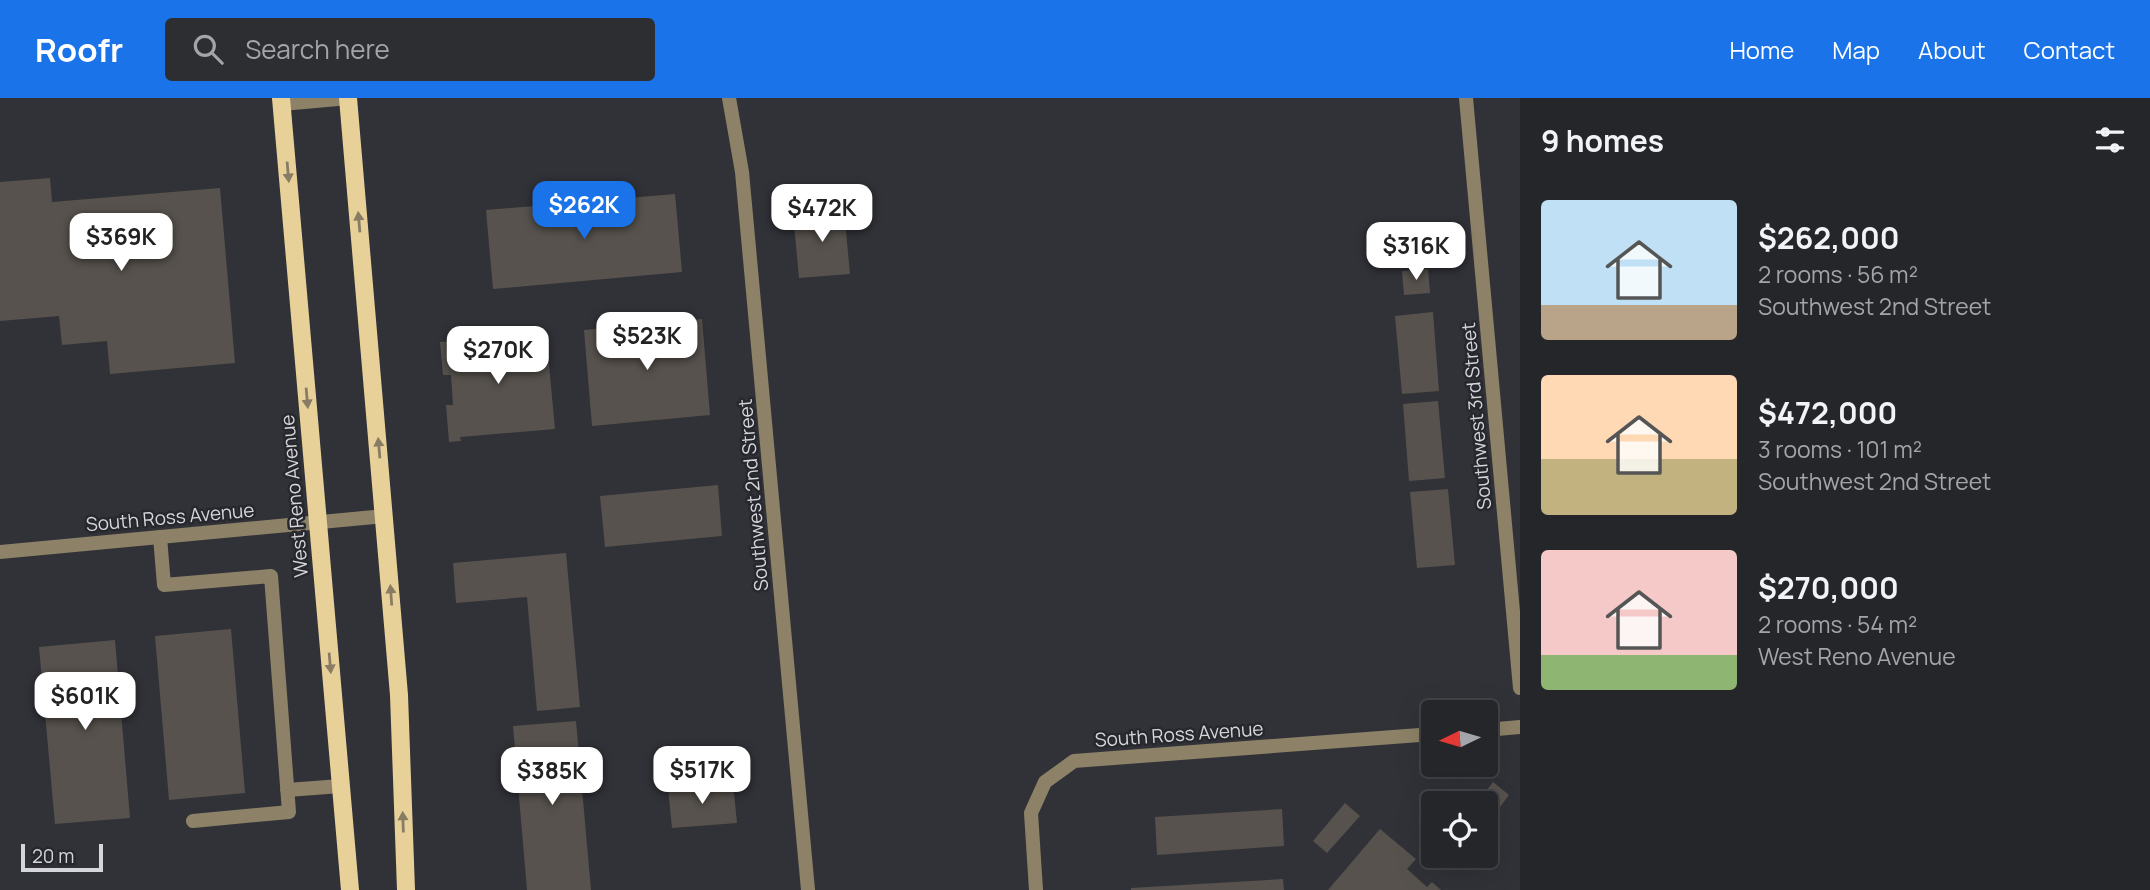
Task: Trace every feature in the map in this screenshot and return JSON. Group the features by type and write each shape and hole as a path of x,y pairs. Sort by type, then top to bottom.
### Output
{"main road":[{"path":"348,98 386,516 399,695 406,890"},
{"name":"West Reno Avenue","path":"281,101 349,890"}],"street":[{"path":"281,101 348,98"},
{"name":"Southwest 2nd Street","path":"729,98 742,172 808,890"},
{"name":"Southwest 3rd Street","path":"1466,98 1520,688"},
{"name":"South Ross Avenue","path":"0,552 386,516"},
{"path":"160,537 164,585 271,576 289,812 193,821"},
{"path":"1498,729 1520,727"},
{"name":"South Ross Avenue","path":"1036,890 1031,813 1045,782 1074,761 1421,735"},
{"path":"287,790 341,786"}],"building":[{"path":"50,178 52,202 220,188 235,363 110,374 107,341 62,345 59,316 0,321 0,182"},
{"path":"675,194 682,272 493,289 486,210"},
{"path":"844,210 850,274 799,278 793,214"},
{"path":"1428,269 1430,293 1404,295 1402,271"},
{"path":"1433,312 1439,391 1402,394 1395,316"},
{"path":"702,319 710,415 592,426 584,330"},
{"path":"546,333 555,429 460,437 461,441 449,442 446,405 453,405 451,375 443,375 440,342"},
{"path":"1438,401 1445,478 1409,481 1403,404"},
{"path":"718,485 722,536 605,547 600,496"},
{"path":"1448,489 1455,565 1417,568 1410,492"},
{"path":"566,553 580,707 537,711 527,597 456,603 453,563"},
{"path":"231,629 245,793 169,800 155,636"},
{"path":"115,640 130,818 55,824 39,647"},
{"path":"576,721 591,890 527,890 513,726"},
{"path":"1493,782 1509,795 1498,810 1498,791 1486,791"},
{"path":"733,783 737,823 672,828 668,788"},
{"path":"1345,803 1360,816 1327,853 1313,841"},
{"path":"1282,809 1284,846 1157,855 1155,817"},
{"path":"1380,829 1416,859 1407,869 1427,887 1432,882 1441,890 1328,890"},
{"path":"1283,879 1284,890 1131,890 1131,888"}]}
